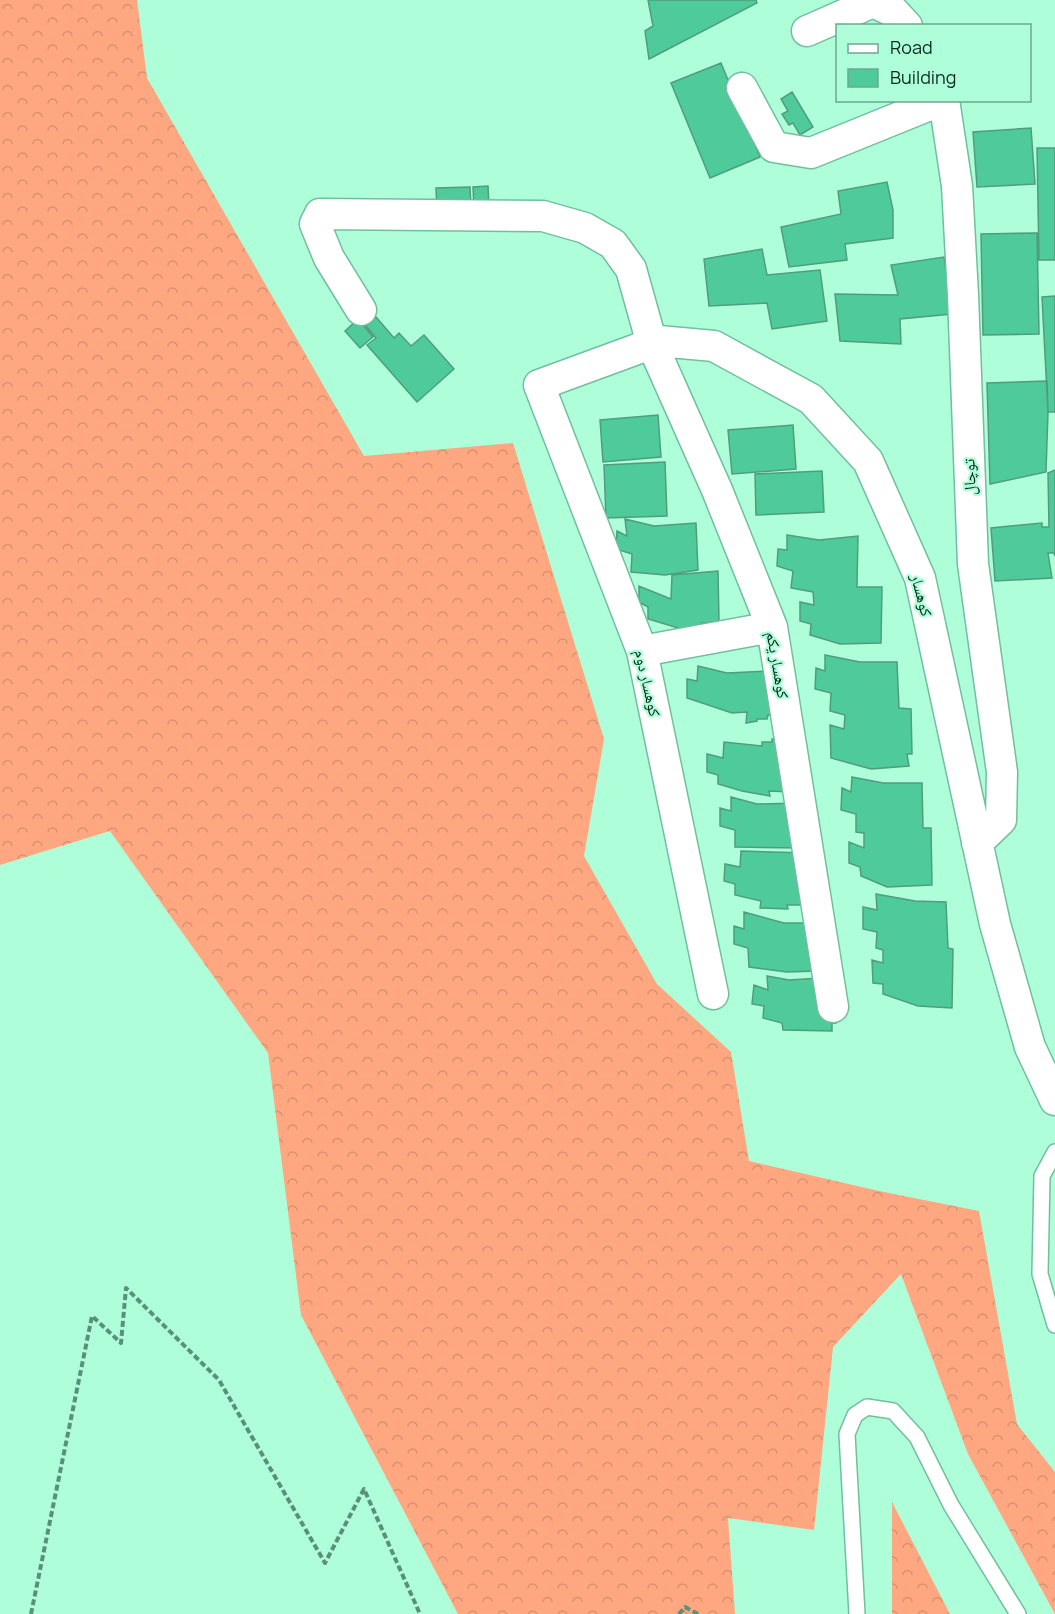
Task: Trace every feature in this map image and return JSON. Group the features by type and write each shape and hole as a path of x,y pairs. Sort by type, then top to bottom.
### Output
{"street":[{"path":"807,31 873,2 894,12 905,24"},
{"name":"توچال","path":"742,88 774,147 811,153 938,102"},
{"name":"توچال","path":"943,102 957,186 972,564 1002,772 1001,820 977,843"},
{"name":"کوهسار یکم","path":"361,310 329,258 315,224 320,214 543,216 585,228 613,244 631,269 652,344 717,490 772,627 833,1007"},
{"name":"کوهسار","path":"539,385 659,341 714,346 811,399 868,461 920,578 995,924 1030,1047 1055,1100"},
{"name":"کوهسار دوم","path":"539,385 642,651 713,994"},
{"path":"642,651 772,627"}],"lane":[{"path":"1055,1152 1042,1176 1040,1274 1055,1325"},
{"path":"857,1614 847,1434 855,1415 867,1407 893,1411 917,1437 951,1505 1018,1614"}],"path":[{"path":"31,1614 92,1316 121,1343 126,1288 219,1380 326,1563 364,1489 420,1614"},
{"path":"679,1614 685,1607 698,1614"}],"green space":[{"path":"0,0 137,0 147,78 364,456 513,443 604,739 584,856 657,984 731,1052 749,1161 979,1211 1017,1424 1055,1472 1055,1614 968,1454 901,1274 833,1347 814,1530 728,1518 735,1614 458,1614 301,1315 268,1053 110,831 0,865"},
{"path":"892,1502 950,1614 892,1614"}],"building":[{"path":"648,0 756,0 757,3 649,59 645,31 653,26"},
{"path":"721,63 760,157 710,178 671,83"},
{"path":"792,92 813,127 800,135 793,123 789,125 782,114 788,111 781,99"},
{"path":"1031,128 1035,184 977,187 973,132"},
{"path":"1037,148 1055,148 1055,260 1039,260"},
{"path":"887,182 893,210 893,238 845,244 847,260 789,267 781,227 841,214 838,191"},
{"path":"488,186 489,207 474,208 473,187"},
{"path":"470,187 471,209 437,210 436,188"},
{"path":"1037,233 1039,334 983,335 981,234"},
{"path":"762,249 767,275 820,270 827,321 772,329 767,303 709,306 704,259"},
{"path":"944,257 952,314 900,319 901,344 840,341 835,294 898,295 891,265"},
{"path":"1055,296 1055,412 1048,412 1042,297"},
{"path":"376,317 394,338 399,333 411,346 424,335 454,369 417,402 367,345 376,338 366,326"},
{"path":"358,319 373,337 360,348 345,331"},
{"path":"1047,381 1046,472 990,484 987,383"},
{"path":"658,415 661,457 603,462 600,420"},
{"path":"793,425 796,469 732,474 728,430"},
{"path":"665,462 667,516 606,518 604,465"},
{"path":"1055,470 1055,556 1054,553 1048,553 1052,578 995,581 991,528 1042,523 1042,527 1049,527 1048,473"},
{"path":"822,471 824,512 756,515 755,474"},
{"path":"625,519 654,526 696,523 698,570 665,575 631,572 632,554 616,549 617,531 627,536"},
{"path":"787,535 819,540 858,536 857,587 882,587 881,643 840,644 810,635 811,624 800,621 800,602 814,605 813,592 791,588 793,571 777,566 778,549 787,550"},
{"path":"718,571 719,622 701,623 701,630 685,630 648,619 648,607 639,602 639,586 671,599 672,575"},
{"path":"825,655 860,662 897,662 899,708 911,709 912,754 907,754 909,766 871,769 831,758 830,725 844,729 845,715 830,711 831,693 815,689 816,668 825,671"},
{"path":"698,666 727,673 767,671 777,714 768,715 767,719 757,719 757,721 746,723 747,712 732,713 687,698 687,679 697,681"},
{"path":"772,739 787,739 790,792 769,791 770,796 742,791 718,784 718,775 707,772 707,754 723,758 724,742 762,746 762,742 772,742"},
{"path":"852,777 883,783 922,783 923,828 931,828 932,885 887,887 861,876 860,867 849,863 849,842 864,848 864,833 856,832 856,814 841,810 842,788 851,792"},
{"path":"731,797 757,804 798,803 800,848 735,847 735,830 720,826 720,808 731,811"},
{"path":"741,851 807,853 803,905 787,905 788,909 760,908 761,901 735,895 735,884 724,881 725,864 740,867"},
{"path":"876,894 915,901 946,902 948,948 953,949 952,1008 918,1006 883,994 883,984 873,983 872,960 883,963 883,950 876,948 877,932 863,929 863,907 877,910"},
{"path":"744,912 784,923 815,923 816,971 787,972 749,967 748,948 734,944 734,926 744,929"},
{"path":"767,976 789,980 836,977 836,1023 832,1023 832,1031 783,1030 782,1023 763,1018 764,1006 752,1004 754,985 768,990"}]}
